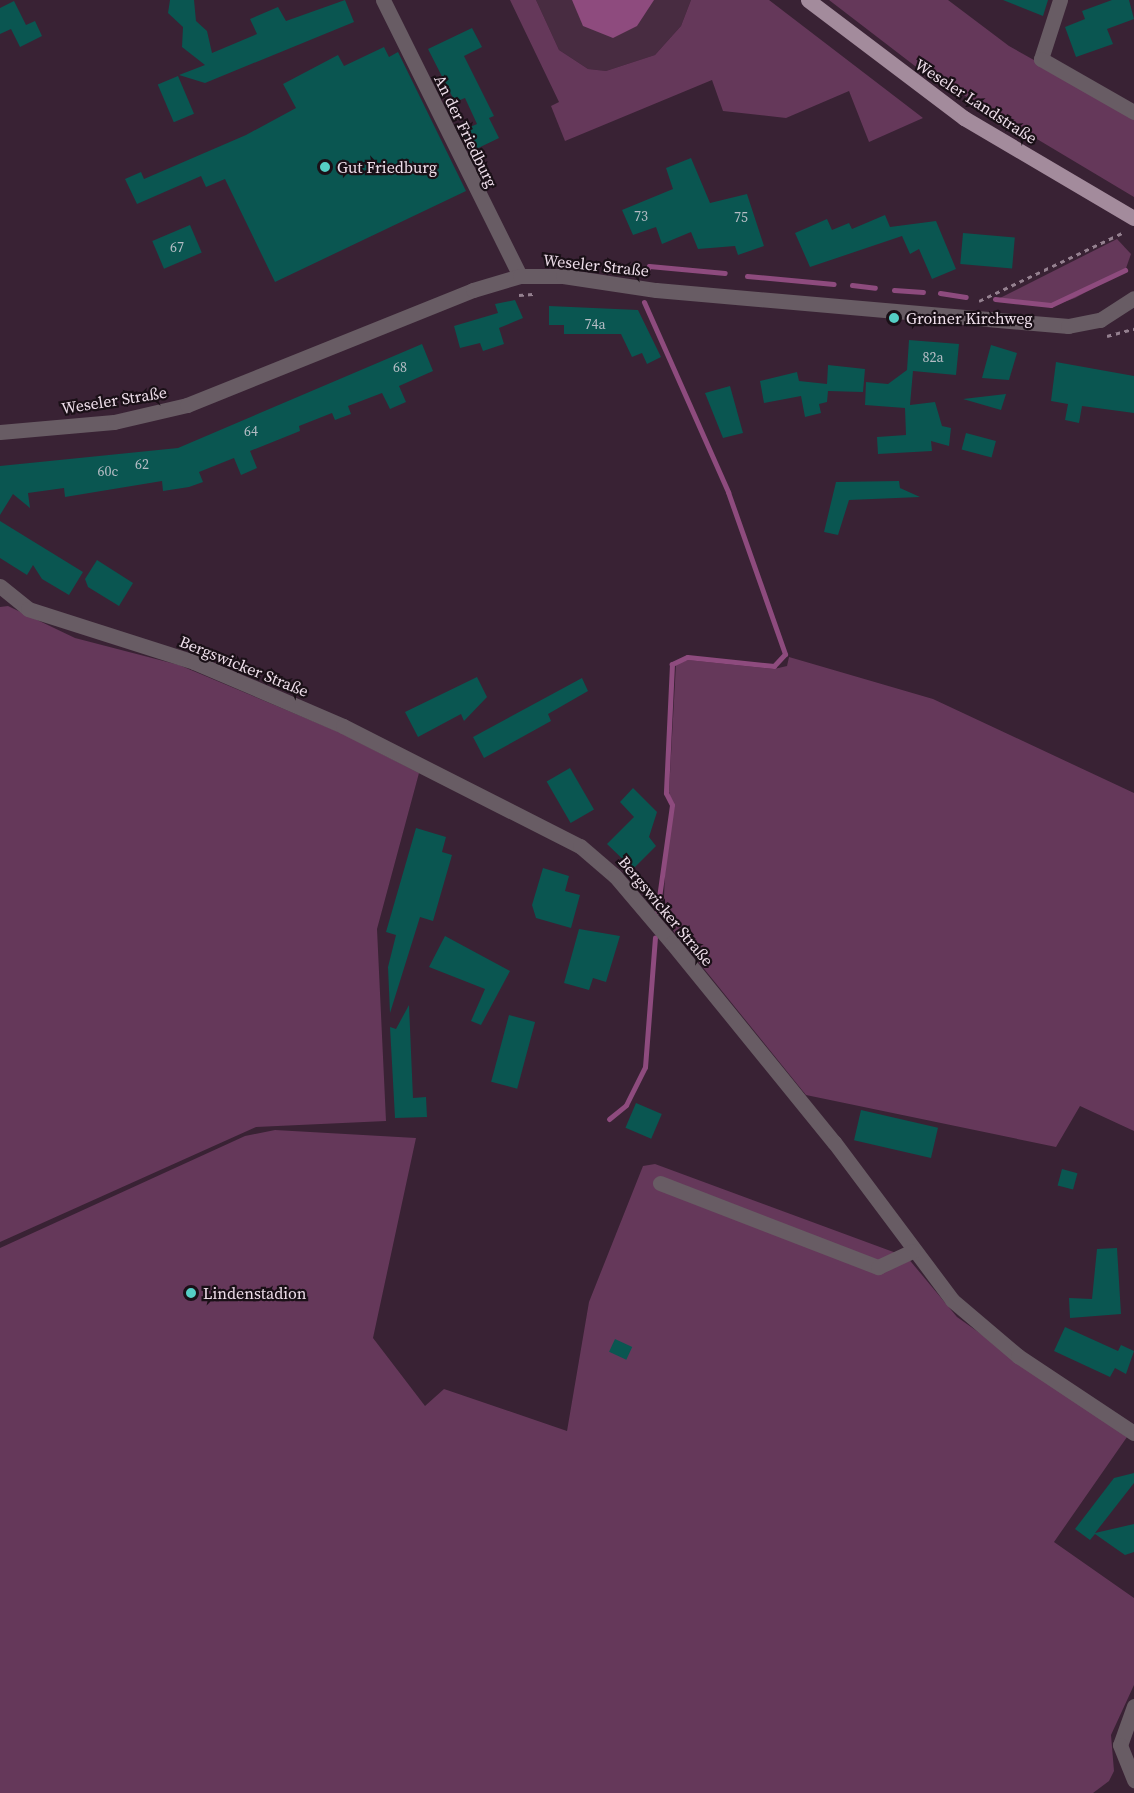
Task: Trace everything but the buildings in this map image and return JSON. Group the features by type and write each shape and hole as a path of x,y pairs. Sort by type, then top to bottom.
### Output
{"main road":[{"name":"Weseler Landstraße","path":"808,0 964,118 1134,218"}],"street":[{"name":"An der Friedburg","path":"382,0 520,276"},
{"path":"1060,0 1041,59 1134,112"},
{"name":"Weseler Straße","path":"0,432 114,422 187,405 473,290 520,276 563,276 656,290 1068,326 1100,320 1133,301"},
{"name":"Bergswicker Straße","path":"0,586 28,609 194,662 343,726 580,846 615,876 672,943 834,1142 913,1251 952,1300 988,1332 1134,1433"},
{"path":"660,1183 878,1267 913,1251"},
{"path":"1134,1706 1120,1745 1134,1780"}],"path":[{"path":"972,318 979,301 992,293 1134,227"},
{"path":"516,295 546,293"},
{"path":"1096,338 1134,328"}],"shaded area":[{"path":"510,0 536,0 559,50 588,69 606,71 655,55 681,26 691,0 769,0 923,118 869,142 849,91 786,118 723,111 712,80 565,141 551,106 559,102"},
{"path":"536,0 691,0 681,26 655,55 606,71 588,69 559,50"},
{"path":"572,0 654,0 637,26 613,38 583,26"},
{"path":"829,0 948,0 1009,46 1134,116 1134,197 915,66"},
{"path":"1117,239 1131,254 1125,271 1075,298 1050,307 994,301"},
{"path":"8,606 75,638 179,665 339,732 419,773 377,929 386,1121 256,1127 0,1242 0,607"},
{"path":"789,657 933,699 1134,793 1134,1131 1080,1106 1056,1147 806,1095 663,918 667,831 674,810 669,792 676,664 688,660 774,669 787,666"},
{"path":"275,1130 416,1138 373,1338 425,1406 444,1389 567,1431 589,1302 643,1166 655,1164 907,1257 957,1317 1127,1437 1054,1542 1134,1598 1134,1685 1111,1735 1114,1771 1109,1781 1093,1793 0,1793 0,1248 245,1136"}],"waterway":[{"path":"647,270 649,266 725,273"},
{"path":"995,299 1051,305 1125,270"},
{"path":"747,276 834,284"},
{"path":"852,285 875,288"},
{"path":"894,290 923,292"},
{"path":"940,293 966,297"},
{"path":"644,302 728,492 785,654 774,666 687,657 672,664 666,793 672,805 657,912"},
{"path":"609,1119 626,1105 645,1067 655,937"}],"place":[{"name":"Gut Friedburg","path":"325,167"},
{"name":"Groiner Kirchweg","path":"894,318"},
{"name":"Lindenstadion","path":"191,1293"}]}
